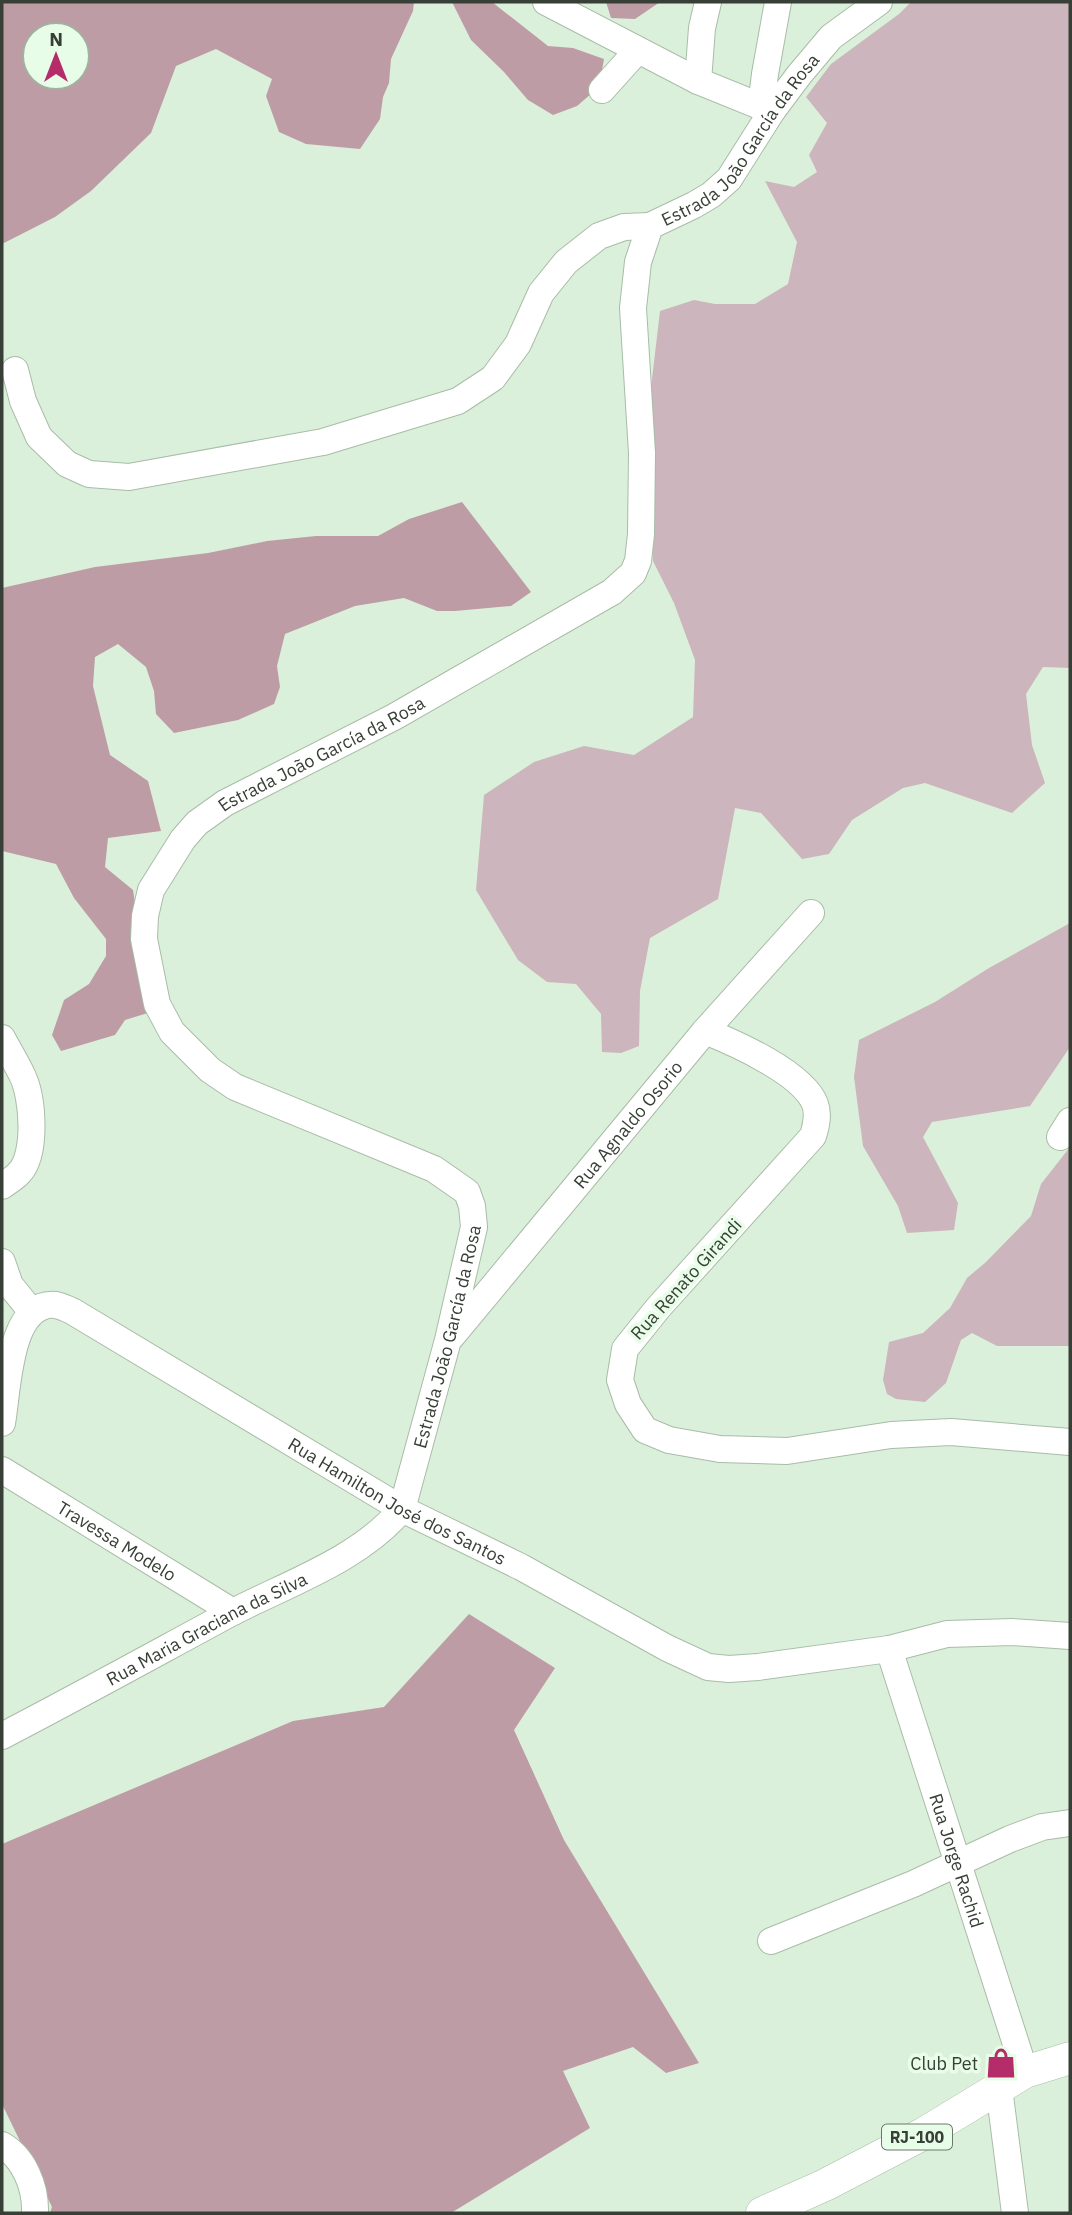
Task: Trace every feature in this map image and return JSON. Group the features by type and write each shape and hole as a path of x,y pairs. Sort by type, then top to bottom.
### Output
{"main road":[{"name":"RJ-100","path":"762,2213 825,2185 923,2134 1012,2080 1070,2058"}],"street":[{"path":"546,2 698,81 767,109 765,74 778,2"},
{"path":"698,81 702,28 708,2"},
{"name":"Estrada João García da Rosa","path":"402,1508 474,1227 472,1206 467,1192 434,1169 235,1087 210,1070 172,1032 157,1004 144,939 145,916 151,890 183,839 197,823 225,803 394,717 611,592 634,573 641,534 642,453 633,308 638,262 650,226 703,200 729,179 767,109 831,37 878,2"},
{"path":"602,90 637,51"},
{"path":"15,370 23,401 38,436 67,464 89,474 129,477 323,442 458,401 493,378 518,344 541,293 566,262 599,236 624,226 650,226"},
{"name":"Rua Agnaldo Osorio","path":"447,1340 705,1031 811,913"},
{"name":"Rua Renato Girandi","path":"705,1031 774,1065 807,1090 816,1106 817,1122 813,1136 658,1308 625,1349 620,1380 628,1404 645,1430 669,1440 720,1449 788,1451 891,1435 951,1432 1070,1442"},
{"path":"2,1038 24,1079 30,1108 31,1135 28,1158 20,1172 2,1186"},
{"path":"2,1262 10,1284 32,1312 22,1327 9,1365 2,1423"},
{"name":"Rua Hamilton José dos Santos","path":"32,1312 43,1306 57,1305 72,1311 402,1508 521,1567 667,1648 708,1667 758,1667 889,1649 947,1634 1012,1632 1070,1636"},
{"name":"Travessa Modelo","path":"2,1470 233,1612"},
{"name":"Rua Maria Graciana da Silva","path":"2,1735 233,1612 332,1563 389,1524 402,1508"},
{"name":"Rua Jorge Rachid","path":"889,1649 959,1864 1012,2080 1015,2213"},
{"path":"771,1941 959,1864 1042,1826 1070,1823"},
{"path":"2,2145 14,2152 29,2176 35,2213"}],"shaded area":[{"path":"2,2 414,2 413,11 391,59 389,83 383,97 380,119 360,149 306,144 279,132 266,96 272,79 216,49 176,66 151,133 91,191 55,217 2,244"},
{"path":"452,2 492,2 548,46 573,48 604,59 599,87 577,106 553,115 528,100 471,40"},
{"path":"606,2 660,2 635,19 611,18"},
{"path":"911,2 1070,2 1070,668 1043,667 1026,694 1032,745 1045,783 1012,813 925,783 903,788 852,820 829,854 802,859 761,813 735,808 718,899 650,938 640,991 639,1046 621,1053 602,1052 601,1014 576,984 547,982 518,960 476,890 484,795 534,762 584,746 634,755 693,717 695,660 674,603 653,561 648,413 660,311 694,300 715,304 755,304 788,284 797,242 765,181 794,187 817,172 809,155 827,123 806,97 831,64 899,14"},
{"path":"462,502 531,592 511,606 437,611 404,598 355,606 285,634 277,666 280,687 274,704 238,720 174,733 156,714 154,691 146,667 118,644 95,657 93,686 110,755 148,781 161,831 108,838 105,867 133,890 151,1012 125,1020 115,1035 61,1051 52,1035 64,1000 89,984 106,956 106,939 74,898 56,864 2,851 2,588 95,567 208,553 267,541 316,536 378,536 409,519"},
{"path":"1070,923 1070,1047 1030,1106 932,1122 923,1137 958,1203 954,1230 907,1233 898,1206 863,1146 854,1077 859,1040 935,1002"},
{"path":"1070,1147 1070,1346 997,1346 972,1333 961,1340 946,1383 925,1402 896,1399 887,1394 883,1380 889,1342 923,1333 950,1308 967,1278 1031,1216 1041,1184"},
{"path":"469,1614 555,1668 514,1730 564,1840 699,2063 666,2073 633,2047 563,2071 590,2128 451,2213 50,2213 52,2207 2,2104 2,1844 293,1721 384,1707"}],"place":[{"name":"Club Pet","path":"1001,2063"}]}
